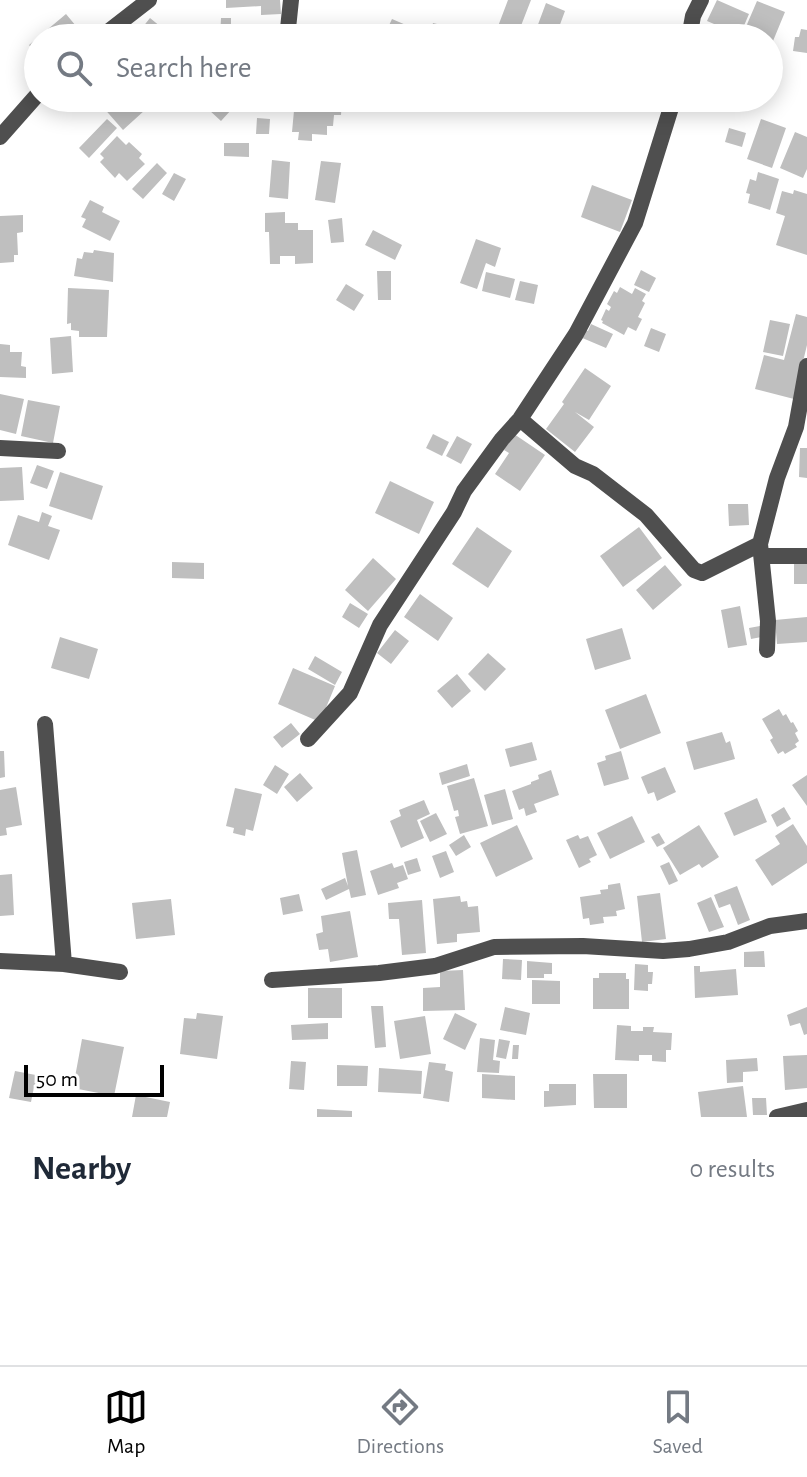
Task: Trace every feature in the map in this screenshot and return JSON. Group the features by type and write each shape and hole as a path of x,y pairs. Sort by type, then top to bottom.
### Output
{"street":[{"path":"118,24 149,0"},
{"path":"288,24 291,0"},
{"path":"692,24 701,0"},
{"path":"0,137 24,110"},
{"path":"308,739 350,693 380,625 464,491 520,419 576,334 635,223 670,112"},
{"path":"767,650 768,621 761,550 777,478 804,402 807,366"},
{"path":"520,419 575,466 593,474 646,515 694,570 702,573 761,550 807,556"},
{"path":"0,448 58,451"},
{"path":"45,724 64,964"},
{"path":"272,980 435,966 494,947 689,949 728,942 770,926 807,921"},
{"path":"0,961 64,964 120,972"},
{"path":"777,1117 807,1110"}],"building":[{"path":"226,0 280,0 281,14 261,15 261,6 226,8"},
{"path":"508,0 531,0 522,24 499,24"},
{"path":"717,0 749,14 745,24 714,24 707,21"},
{"path":"757,1 785,12 780,24 747,24"},
{"path":"546,3 565,11 560,24 538,24"},
{"path":"66,14 74,24 54,24"},
{"path":"221,18 231,18 231,24 221,24"},
{"path":"801,29 807,30 807,53 793,51 795,37 799,37"},
{"path":"107,112 143,112 123,130"},
{"path":"211,112 229,112 221,121"},
{"path":"294,112 341,112 341,115 334,115 333,126 327,126 327,135 312,134 312,141 298,140 299,132 292,132"},
{"path":"257,118 270,119 269,134 256,134"},
{"path":"107,119 117,128 89,158 79,148"},
{"path":"761,119 786,128 772,168 747,159"},
{"path":"729,128 746,133 742,147 725,142"},
{"path":"795,132 807,137 807,169 803,178 780,168"},
{"path":"117,136 142,154 139,158 145,164 127,181 119,173 115,178 100,162 104,158 100,154"},
{"path":"224,143 249,143 249,157 224,156"},
{"path":"272,160 290,162 288,199 269,197"},
{"path":"321,161 341,163 335,203 315,200"},
{"path":"157,163 167,173 143,199 132,189"},
{"path":"758,172 779,179 770,210 748,203 750,194 746,193 750,179 756,181"},
{"path":"174,173 186,179 174,201 162,194"},
{"path":"592,185 632,200 620,232 581,217"},
{"path":"794,190 807,194 807,255 776,245 785,216 776,213 782,191 793,194"},
{"path":"90,200 104,207 102,212 120,221 110,241 82,227 86,219 81,217"},
{"path":"285,212 285,223 298,223 298,230 313,230 313,263 295,264 295,256 280,256 280,264 270,264 265,213"},
{"path":"23,215 23,232 17,233 18,255 14,255 14,262 0,263 0,216"},
{"path":"342,218 344,242 331,243 328,220"},
{"path":"373,230 402,245 395,260 365,245"},
{"path":"476,239 501,248 495,267 486,263 477,289 460,283"},
{"path":"94,250 114,253 113,282 74,276 77,258 82,259 84,252 93,253"},
{"path":"641,270 656,278 649,292 634,285"},
{"path":"377,271 391,271 391,300 378,300"},
{"path":"486,272 515,279 510,298 482,291"},
{"path":"520,281 538,285 534,304 515,300"},
{"path":"346,284 364,295 354,311 336,300"},
{"path":"620,287 632,294 635,288 646,294 638,317 642,319 636,331 628,327 624,335 601,320 606,309 609,311 611,307 607,304 614,291 617,293"},
{"path":"68,288 109,290 107,337 79,337 79,331 71,330 71,323 67,324"},
{"path":"796,314 807,317 807,345 794,399 755,389 764,355 784,360"},
{"path":"770,320 790,324 783,356 763,352"},
{"path":"591,324 613,334 606,348 580,337"},
{"path":"651,328 666,334 659,352 644,346"},
{"path":"71,336 73,372 52,374 50,338"},
{"path":"0,344 10,345 10,352 22,352 21,366 26,367 26,378 0,377"},
{"path":"585,368 611,386 589,420 575,412 594,427 575,452 546,429"},
{"path":"0,394 24,399 16,434 0,430"},
{"path":"28,400 60,406 53,443 21,436"},
{"path":"433,434 449,442 442,456 426,448"},
{"path":"514,434 545,455 520,491 495,474 509,453 504,450"},
{"path":"457,436 472,444 461,464 446,456"},
{"path":"800,448 807,448 807,478 799,477"},
{"path":"37,465 54,471 47,489 30,483"},
{"path":"22,467 24,500 0,501 0,468"},
{"path":"60,472 103,486 92,520 49,506"},
{"path":"390,481 434,502 419,534 375,513"},
{"path":"728,504 748,504 749,525 729,526"},
{"path":"42,512 52,516 48,526 60,530 49,560 8,545 18,515 39,522"},
{"path":"477,527 512,551 488,588 452,564"},
{"path":"639,527 662,558 623,587 600,556"},
{"path":"373,558 396,579 368,611 345,590"},
{"path":"794,560 807,560 807,584 794,584"},
{"path":"172,562 204,563 204,579 172,578"},
{"path":"665,565 682,585 653,610 636,590"},
{"path":"420,594 453,618 438,641 404,617"},
{"path":"350,603 368,614 359,628 342,617"},
{"path":"740,606 747,645 728,648 721,610"},
{"path":"807,617 807,642 777,644 775,620"},
{"path":"765,625 767,636 751,639 749,628"},
{"path":"622,628 631,659 595,670 586,639"},
{"path":"395,630 409,641 391,664 377,653"},
{"path":"60,637 98,649 89,679 51,668"},
{"path":"488,653 506,669 485,691 468,674"},
{"path":"315,656 342,672 335,685 308,669"},
{"path":"293,668 335,686 320,722 278,704"},
{"path":"457,674 471,691 452,708 437,691"},
{"path":"646,694 661,733 620,749 605,710"},
{"path":"779,709 798,731 795,733 799,741 795,744 797,747 785,754 783,751 778,754 762,719"},
{"path":"291,723 300,734 282,748 273,737"},
{"path":"722,732 726,743 730,741 735,759 694,770 686,742"},
{"path":"532,742 537,760 510,767 505,749"},
{"path":"0,751 4,751 5,777 0,778"},
{"path":"621,751 629,779 604,786 597,763 606,760 605,756"},
{"path":"467,764 470,776 442,785 439,773"},
{"path":"275,765 289,774 277,794 263,785"},
{"path":"665,767 676,792 657,801 654,792 648,794 641,777"},
{"path":"551,770 559,795 534,804 537,812 526,816 524,808 519,810 512,791 531,784 539,779 538,775"},
{"path":"300,773 313,788 297,802 284,787"},
{"path":"807,775 807,806 792,785"},
{"path":"474,778 488,826 460,834 455,817 459,816 458,810 454,811 447,786"},
{"path":"16,787 22,825 6,828 7,835 0,836 0,790"},
{"path":"235,788 262,794 253,831 246,829 245,836 233,833 234,828 226,826"},
{"path":"505,789 513,819 492,825 484,795"},
{"path":"757,798 767,822 734,836 724,813"},
{"path":"424,800 430,814 417,820 424,838 401,848 390,821 401,816 399,810"},
{"path":"784,807 791,819 777,827 771,815"},
{"path":"436,813 447,834 430,842 420,821"},
{"path":"632,816 645,842 610,859 597,833"},
{"path":"793,824 807,846 807,863 772,886 755,860 780,844 775,836"},
{"path":"517,825 533,859 496,877 480,843"},
{"path":"699,825 719,857 702,868 699,864 680,875 663,848"},
{"path":"659,833 665,843 657,847 651,837"},
{"path":"464,835 471,847 456,856 449,845"},
{"path":"578,835 580,839 588,836 597,855 579,868 566,840"},
{"path":"357,850 366,895 351,898 349,889 326,900 321,889 345,878 348,886 342,853"},
{"path":"446,851 454,872 440,878 432,856"},
{"path":"417,858 421,871 408,875 404,862"},
{"path":"669,862 678,881 669,885 660,866"},
{"path":"392,863 394,868 403,865 408,879 397,883 399,888 378,895 370,871"},
{"path":"12,874 14,915 0,916 0,875"},
{"path":"620,883 625,909 616,911 617,916 603,917 604,923 590,925 589,918 583,919 580,897 601,894 600,890 608,889 608,885"},
{"path":"737,886 750,920 738,925 730,904 719,908 714,895"},
{"path":"660,893 666,939 642,942 637,896"},
{"path":"299,894 303,911 283,915 280,898"},
{"path":"460,896 461,902 467,901 468,907 478,906 480,932 457,934 457,942 437,944 433,899"},
{"path":"711,897 724,927 709,932 697,903"},
{"path":"171,899 175,935 136,939 132,903"},
{"path":"422,900 426,953 402,955 399,919 389,919 388,903"},
{"path":"350,911 358,957 330,962 328,949 319,950 316,934 323,932 321,916"},
{"path":"764,951 765,967 744,967 744,952"},
{"path":"503,959 522,960 521,980 502,979"},
{"path":"527,961 552,963 552,974 544,974 544,978 527,978"},
{"path":"635,964 648,965 648,972 653,972 648,991 634,990"},
{"path":"694,966 700,966 700,972 736,969 738,995 695,998"},
{"path":"463,970 465,1010 423,1011 423,988 440,987 440,971"},
{"path":"599,973 626,973 626,979 629,979 629,1009 593,1009 593,978 599,978"},
{"path":"532,980 560,981 560,1004 532,1004"},
{"path":"308,988 342,988 342,1018 308,1018"},
{"path":"371,1006 383,1006 386,1047 375,1048"},
{"path":"505,1007 530,1013 526,1035 500,1030"},
{"path":"807,1007 807,1034 804,1035 800,1023 790,1026 787,1015"},
{"path":"197,1013 223,1016 217,1059 180,1054 184,1018 196,1019"},
{"path":"455,1013 477,1024 465,1050 443,1039"},
{"path":"425,1016 431,1054 400,1059 394,1021"},
{"path":"328,1023 328,1039 292,1040 291,1025"},
{"path":"617,1025 631,1026 631,1031 654,1027 653,1032 672,1033 671,1050 666,1050 666,1062 652,1061 652,1055 639,1055 639,1061 615,1060"},
{"path":"480,1038 495,1040 493,1060 500,1061 499,1073 477,1072"},
{"path":"82,1039 124,1047 114,1096 73,1088"},
{"path":"499,1039 510,1041 506,1059 496,1057"},
{"path":"513,1045 519,1045 518,1059 512,1059"},
{"path":"807,1055 807,1088 785,1090 783,1056"},
{"path":"757,1058 758,1071 743,1072 743,1082 727,1083 726,1060"},
{"path":"291,1061 306,1062 304,1090 289,1089"},
{"path":"429,1062 446,1064 445,1070 453,1072 449,1102 423,1098"},
{"path":"337,1065 368,1066 367,1086 337,1086"},
{"path":"379,1068 422,1071 421,1094 378,1092"},
{"path":"15,1071 46,1077 44,1089 34,1087 31,1102 9,1098"},
{"path":"482,1074 515,1076 515,1100 482,1098"},
{"path":"593,1074 627,1074 627,1108 594,1108"},
{"path":"549,1084 576,1084 576,1105 544,1107 544,1091 549,1091"},
{"path":"743,1086 747,1117 701,1117 698,1092"},
{"path":"136,1095 170,1102 167,1117 132,1117"},
{"path":"752,1098 766,1098 767,1115 753,1115"},
{"path":"317,1109 352,1111 352,1117 317,1117"}]}
